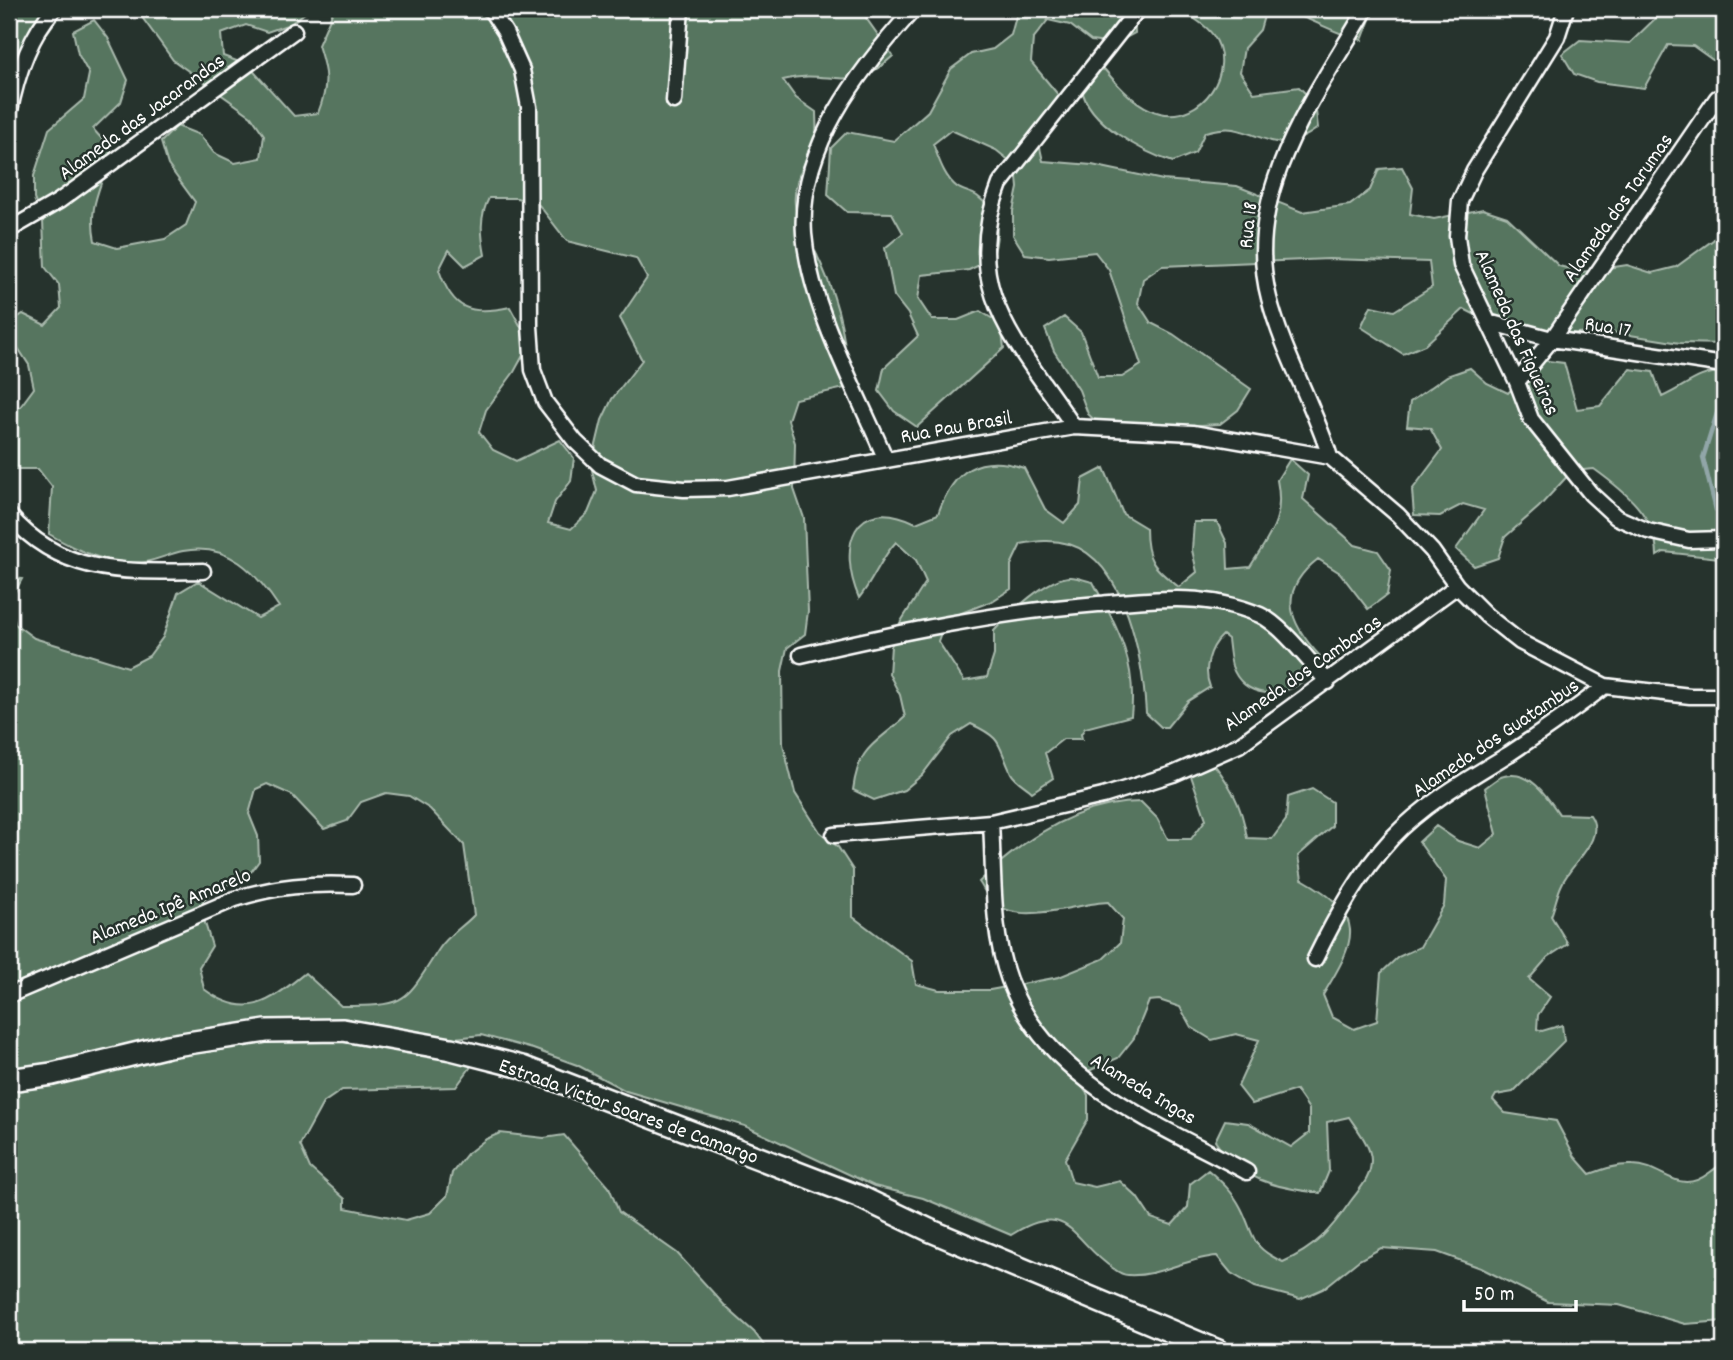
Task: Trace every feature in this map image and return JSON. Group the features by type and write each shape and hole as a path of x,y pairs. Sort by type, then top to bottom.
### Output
{"main road":[{"name":"Estrada Victor Soares de Camargo","path":"9,1080 52,1074 168,1046 266,1031 343,1030 451,1049 522,1068 860,1197 929,1230 1219,1351"}],"street":[{"path":"9,115 21,67 43,21 54,9"},
{"name":"Rua Pau Brasil","path":"490,9 505,32 522,70 529,107 530,326 533,370 545,402 575,441 600,465 636,484 684,489 728,488 1074,427 1192,433 1330,457"},
{"path":"674,101 681,9"},
{"path":"886,460 826,319 804,234 806,196 814,158 834,116 863,69 914,9"},
{"path":"1074,427 998,312 987,277 987,217 1000,184 1138,9"},
{"name":"Rua 18","path":"1330,457 1317,416 1288,355 1268,296 1264,255 1268,204 1280,165 1366,9"},
{"name":"Alameda das Figueiras","path":"1566,9 1557,37 1474,172 1460,201 1457,236 1461,265 1517,382 1531,419 1584,486 1616,517 1648,531 1689,540 1724,539"},
{"name":"Alameda das Jacarandas","path":"9,230 59,201 294,31"},
{"name":"Alameda dos Tarumas","path":"1517,382 1552,339 1717,98"},
{"name":"Rua 17","path":"1488,322 1552,339 1724,365"},
{"path":"1330,457 1398,515 1432,551 1457,586 1487,616 1520,642 1605,687 1690,696 1724,696"},
{"path":"9,515 38,544 88,565 125,573 203,571"},
{"name":"Alameda dos Cambaras","path":"834,835 991,822 1103,796 1173,774 1239,745 1457,586"},
{"path":"801,655 904,631 1025,610 1167,598 1207,599 1263,616 1328,681"},
{"name":"Alameda dos Guatambus","path":"1315,959 1338,912 1394,836 1433,802 1550,728 1605,687"},
{"name":"Alameda Ingas","path":"991,822 998,933 1008,979 1026,1014 1082,1079 1247,1171"},
{"name":"Alameda Ipê Amarelo","path":"9,995 235,899 285,886 311,883 353,885"}],"green space":[{"path":"9,9 64,9 34,51 9,76"},
{"path":"136,9 310,9 290,24 267,32 246,25 221,34 223,56 248,65 294,116 318,113 326,79 318,45 334,9 875,9 866,18 893,56 878,68 852,78 799,77 783,80 796,98 816,112 816,134 796,184 795,205 800,223 822,265 834,299 843,334 846,370 845,388 795,399 788,420 795,443 794,489 804,518 808,611 805,634 787,648 782,671 783,744 795,793 820,832 838,847 853,870 853,917 912,961 916,984 939,990 990,990 1059,977 1103,959 1120,943 1123,919 1108,902 1048,912 1016,912 991,900 979,882 1033,838 1095,808 1141,802 1157,818 1168,839 1191,839 1206,819 1190,773 1205,754 1233,793 1242,814 1247,838 1272,839 1286,820 1288,797 1312,789 1332,802 1332,826 1298,856 1302,879 1323,892 1347,917 1349,943 1323,995 1332,1017 1354,1029 1377,1021 1381,973 1398,957 1420,947 1444,905 1446,880 1419,842 1436,826 1458,841 1480,848 1497,834 1485,788 1502,777 1522,776 1537,786 1559,814 1590,815 1594,833 1586,851 1566,876 1551,916 1568,944 1548,957 1529,979 1550,997 1538,1015 1537,1029 1542,1031 1562,1025 1564,1041 1513,1092 1496,1095 1493,1100 1505,1113 1556,1121 1575,1157 1590,1174 1616,1166 1633,1165 1644,1166 1679,1181 1688,1182 1698,1180 1709,1173 1724,1157 1724,1321 1685,1324 1619,1305 1548,1302 1481,1268 1437,1252 1381,1248 1359,1260 1323,1289 1300,1299 1255,1287 1231,1273 1217,1256 1150,1273 1124,1274 1100,1258 1079,1236 1058,1222 1046,1220 1031,1224 1011,1235 923,1198 874,1186 745,1126 626,1091 577,1065 533,1049 481,1035 456,1038 456,1042 469,1048 470,1068 456,1087 342,1090 323,1103 300,1145 310,1168 345,1199 345,1208 406,1220 430,1213 447,1196 452,1173 467,1154 486,1139 500,1133 544,1138 564,1135 609,1187 619,1212 677,1253 727,1308 754,1332 768,1351 9,1351 9,966 13,898 9,893 9,577 22,579 10,601 15,624 34,638 128,667 149,656 163,637 178,593 198,581 258,618 279,607 261,582 239,562 214,551 183,551 148,562 125,563 102,558 69,545 49,534 52,487 38,469 14,469 9,473 9,407 20,407 34,388 29,365 9,334 9,323 23,314 45,325 61,308 59,285 45,267 43,221 34,199 34,176 49,129 84,99 89,74 78,54 73,31 94,20 108,38 128,80 121,102 93,129 111,149 93,215 95,241 117,248 165,239 186,225 195,202 168,165 161,142 177,126 200,135 214,153 235,163 261,158 264,135 251,116 173,60","holes":["489,198 517,198 539,205 567,241 636,258 647,278 620,318 642,360 612,399 602,420 591,466 597,491 588,513 571,529 548,523 555,502 571,481 574,458 560,440 516,461 493,450 479,432 486,410 514,372 526,350 521,327 510,307 474,310 457,302 444,284 439,270 449,250 465,266 485,255 482,226","267,784 292,795 324,829 347,821 361,802 386,793 409,796 430,809 464,845 474,915 442,944 411,991 402,998 380,1005 341,1006 305,973 269,999 245,1006 219,999 204,989 199,967 212,946 205,923 203,900 221,886 245,880 259,861 258,836 249,814 256,789","1159,1000 1180,1007 1191,1027 1212,1040 1236,1034 1259,1040 1238,1086 1252,1104 1296,1090 1309,1109 1309,1133 1291,1147 1248,1123 1225,1120 1215,1141 1236,1165 1248,1173 1274,1185 1320,1193 1329,1171 1327,1122 1349,1117 1363,1138 1371,1160 1367,1178 1329,1230 1304,1251 1283,1262 1264,1251 1255,1240 1234,1197 1208,1170 1190,1184 1188,1207 1172,1225 1151,1218 1137,1197 1120,1181 1095,1187 1072,1182 1065,1159 1088,1119 1088,1095 1075,1077 1118,1058 1134,1038 1149,1001"]},
{"path":"1018,9 1134,9 1135,33 1114,44 1091,41 1070,25 1048,20 1033,39 1031,62 1060,97 1038,139 1043,161 1092,165 1163,180 1237,186 1302,212 1350,205 1370,190 1379,169 1402,167 1413,188 1410,214 1434,219 1483,209 1507,217 1559,266 1582,272 1627,265 1652,273 1676,267 1713,240 1724,225 1724,344 1680,343 1605,331 1535,336 1511,333 1464,309 1425,345 1403,354 1361,327 1371,306 1394,311 1432,287 1429,262 1329,259 1162,266 1143,279 1138,303 1151,323 1173,334 1251,389 1238,410 1220,424 1105,430 1088,414 1079,390 1054,351 1045,329 1064,317 1081,332 1098,377 1122,377 1141,365 1109,270 1095,252 1049,257 1025,254 1013,235 1013,211 1018,188 1016,166 996,150 951,130 933,144 952,183 977,196 990,210 997,233 995,250 992,259 969,270 922,275 918,299 932,320 958,320 980,311 1001,324 1004,348 917,427 894,411 879,391 884,368 918,336 908,314 894,296 885,248 903,233 892,213 847,212 828,195 831,148 847,132 894,141 928,111 951,69 971,54 993,49 1011,35"},
{"path":"1178,9 1266,9 1260,30 1244,48 1240,72 1254,93 1299,87 1315,103 1318,128 1294,141 1284,143 1233,129 1211,130 1205,132 1195,153 1173,162 1133,144 1105,124 1086,101 1082,89 1082,67 1105,70 1137,102 1160,113 1175,114 1190,110 1212,91 1221,63 1220,49 1206,27"},
{"path":"1292,9 1374,9 1362,40 1294,14"},
{"path":"1665,9 1724,9 1724,68 1693,46 1668,45 1644,88 1597,82 1574,74 1562,54 1580,40 1630,43"},
{"path":"1540,360 1564,363 1577,409 1600,406 1630,369 1653,372 1662,397 1706,374 1724,372 1724,541 1719,558 1664,552 1657,556 1651,528 1645,516 1627,495 1594,469 1572,471 1539,507 1505,537 1498,558 1474,566 1456,549 1484,510 1463,504 1440,516 1414,515 1412,490 1442,450 1430,428 1407,426 1410,402 1447,376 1470,368 1487,383 1508,393"},
{"path":"1290,459 1308,475 1303,499 1355,545 1378,551 1391,570 1387,595 1368,609 1340,573 1318,559 1305,571 1292,595 1294,619 1320,656 1307,677 1296,686 1275,693 1264,693 1245,685 1232,666 1228,639 1223,635 1214,646 1209,660 1207,674 1210,687 1188,701 1167,727 1161,727 1146,713 1136,642 1118,592 1105,571 1089,554 1069,544 1045,541 1021,544 1011,565 1011,589 992,601 946,619 938,641 964,681 987,677 994,655 994,631 1019,606 1040,590 1061,579 1074,577 1093,582 1124,646 1131,679 1131,716 1085,728 1081,734 1082,739 1063,739 1045,753 1053,778 1032,792 1013,776 994,738 971,724 952,736 922,775 904,790 874,800 853,790 864,755 905,717 900,695 889,674 891,646 900,623 926,582 916,560 896,542 859,598 850,561 851,544 856,530 864,520 877,515 895,516 916,523 938,514 951,486 960,476 981,464 994,463 1024,468 1045,509 1064,523 1080,505 1083,479 1104,468 1123,514 1146,528 1153,562 1179,587 1197,572 1192,550 1194,522 1217,522 1227,543 1228,569 1250,567 1274,526 1279,506 1277,480"}],"waterway":[{"path":"1716,510 1703,458 1724,391"}]}
